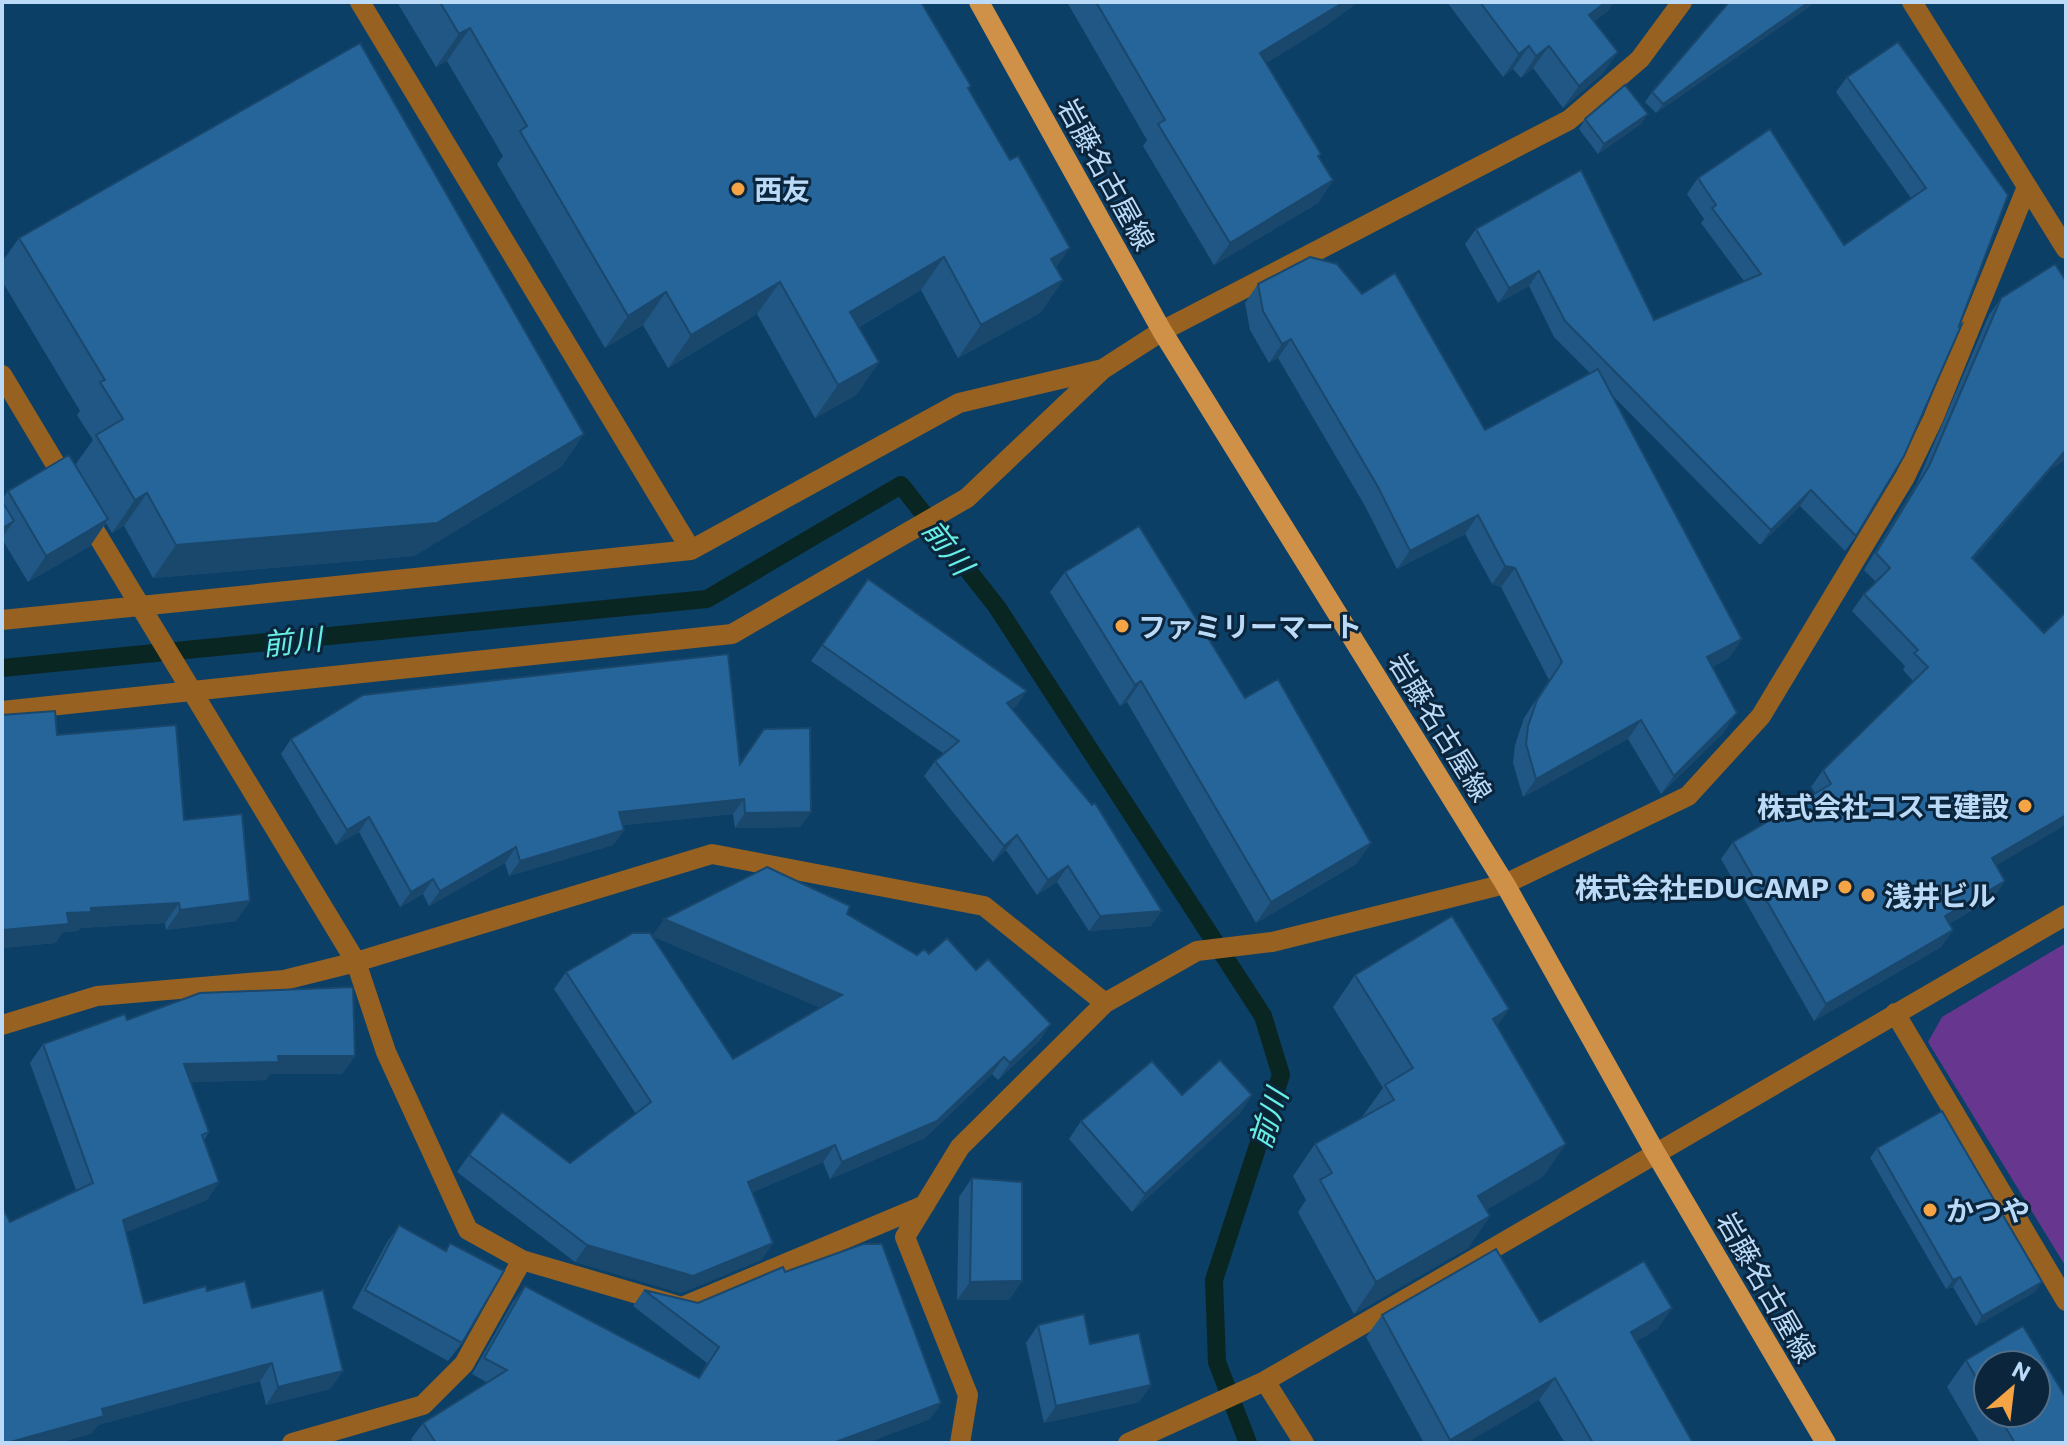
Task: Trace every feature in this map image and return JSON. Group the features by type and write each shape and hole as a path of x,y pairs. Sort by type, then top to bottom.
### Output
{"main road":[{"name":"岩藤名古屋線","path":"979,2 1162,331 1505,884 1655,1152 1826,1443"}],"street":[{"path":"360,2 691,550"},
{"path":"2,711 190,683 732,634 967,498 1103,369 1162,331 1569,120 1640,59 1682,2"},
{"path":"1912,2 2066,249"},
{"path":"960,1443 968,1395 905,1237 960,1147 1105,1003 1197,951 1272,942 1505,884 1688,796 1761,716 1905,477 1933,419 2027,187"},
{"path":"2,620 144,612 691,550 959,403 1103,369"},
{"path":"2,375 356,962 386,1052 468,1230 522,1260 682,1307 925,1205"},
{"path":"2,1025 97,996 284,980 356,962 712,854 984,906 1105,1003"},
{"path":"1128,1443 1258,1384 2066,915"},
{"path":"1895,1013 2066,1301"},
{"path":"292,1443 423,1405 464,1364 522,1260"},
{"path":"1258,1384 1304,1443"}],"shaded area":[{"path":"2066,943 2066,1267 1928,1042 1942,1017"}],"building":[{"name":"西友","path":"440,2 921,2 1010,160 1018,156 1070,248 1051,259 1063,280 981,325 944,257 850,312 879,362 838,385 780,282 691,335 666,292 628,316 520,131 527,126 470,28 459,34"},
{"path":"1096,2 1344,2 1260,53 1321,154 1318,156 1333,180 1230,243 1158,124 1165,120"},
{"path":"1480,2 1606,2 1589,15 1618,52 1579,86 1549,46 1536,56 1529,46 1519,54"},
{"path":"1729,2 1809,2 1663,104 1652,92"},
{"path":"1898,42 2008,195 1959,326 1962,324 1904,456 1856,536 1811,490 1771,530 1565,321 1539,271 1509,288 1476,229 1581,170 1654,320 1761,274 1712,208 1716,205 1698,178 1770,129 1844,245 1926,188 1847,77"},
{"path":"360,43 584,434 437,523 176,545 147,493 135,500 96,435 123,419 100,382 105,380 19,238"},
{"path":"1625,85 1648,114 1604,144 1585,119"},
{"path":"1310,257 1337,264 1362,294 1395,273 1485,430 1598,369 1742,639 1707,657 1737,713 1674,776 1641,720 1536,779 1526,744 1528,726 1537,700 1562,662 1515,568 1505,566 1478,515 1410,551 1378,487 1291,339 1282,344 1263,311 1258,284"},
{"path":"2055,264 2066,281 2066,450 1972,558 2044,633 2066,612 2066,815 1992,858 2005,881 1945,916 1953,930 1826,1004 1733,842 1831,784 1823,770 1928,667 1914,653 1918,650 1864,594 1890,568 1876,553 1929,466 2001,298"},
{"path":"69,455 108,519 46,556 8,491"},
{"path":"2,501 14,521 2,528"},
{"path":"1139,526 1245,698 1278,679 1371,843 1271,902 1141,681 1135,685 1065,572"},
{"path":"868,579 1027,691 1007,703 1092,805 1095,803 1162,911 1100,916 1068,866 1048,880 1017,835 1004,846 935,761 959,741 822,645"},
{"path":"728,654 740,764 764,729 810,728 811,812 745,813 744,799 619,812 624,830 520,861 516,847 440,891 433,879 411,892 369,817 347,830 291,739 363,695"},
{"path":"55,711 57,735 176,725 184,820 242,814 250,901 180,910 179,903 91,908 91,912 67,913 69,924 3,930 2,715"},
{"path":"767,867 850,906 847,914 917,955 924,949 929,954 947,938 976,970 988,959 1051,1024 1010,1063 1004,1057 937,1121 842,1162 835,1145 748,1182 773,1243 693,1276 587,1245 469,1155 502,1112 570,1163 651,1102 566,972 633,933 650,933 733,1059 842,995 664,919"},
{"path":"1452,916 1509,1009 1493,1019 1566,1144 1478,1196 1490,1216 1376,1282 1320,1180 1332,1173 1315,1144 1394,1100 1385,1085 1413,1068 1355,975"},
{"path":"353,987 355,1056 278,1056 279,1062 184,1064 209,1132 202,1135 219,1182 123,1220 144,1303 206,1286 207,1291 245,1281 252,1308 323,1290 343,1371 278,1387 272,1363 102,1409 104,1416 2,1443 2,1207 10,1222 93,1183 43,1044 125,1014 127,1020 200,993"},
{"path":"1220,1060 1252,1095 1145,1194 1081,1121 1152,1061 1182,1095"},
{"path":"1942,1111 2042,1282 1982,1316 1960,1277 1953,1280 1877,1148"},
{"path":"972,1178 1022,1182 1022,1281 970,1282"},
{"path":"399,1225 446,1251 450,1243 504,1271 462,1343 365,1290"},
{"path":"863,1244 882,1244 941,1403 833,1443 436,1443 423,1423 507,1370 484,1358 525,1286 699,1378 719,1347 644,1290 698,1303 783,1267 785,1272"},
{"path":"1496,1249 1540,1322 1644,1261 1672,1308 1631,1332 1693,1443 1593,1443 1555,1378 1450,1440 1382,1315"},
{"path":"1084,1314 1090,1344 1139,1333 1151,1385 1056,1406 1038,1325"},
{"path":"2023,1326 2037,1349 1984,1349"},
{"path":"1972,1356 1972,1370 1966,1360"},
{"path":"2052,1375 2066,1398 2066,1443 2015,1443 2007,1429 2052,1429"}],"waterway":[{"name":"前川","path":"2,668 707,599 901,485 997,607 1263,1016 1281,1075 1214,1280 1217,1362 1248,1443"}],"place":[{"name":"西友","path":"738,189"},
{"name":"ファミリーマート","path":"1122,626"},
{"name":"株式会社コスモ建設","path":"2025,806"},
{"name":"株式会社EDUCAMP","path":"1845,887"},
{"name":"浅井ビル","path":"1868,895"},
{"name":"かつや","path":"1930,1210"}]}
